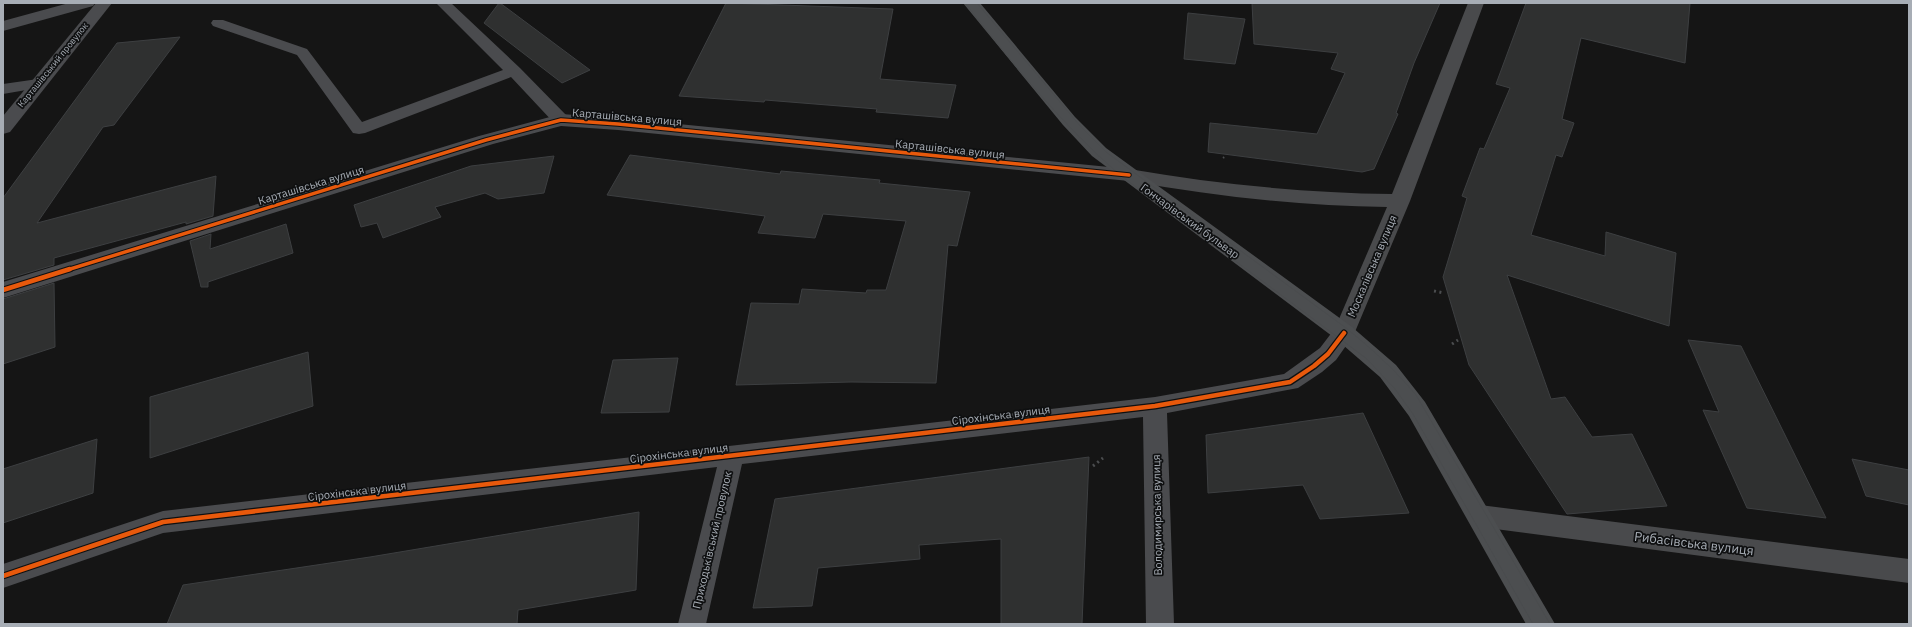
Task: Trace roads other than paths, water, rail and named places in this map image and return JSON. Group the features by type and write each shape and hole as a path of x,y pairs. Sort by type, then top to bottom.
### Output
{"main road":[{"name":"Гончарівський бульвар","path":"971,3 1069,121 1100,152 1344,333"},
{"name":"Москалівська вулиця","path":"1344,333 1400,201 1476,3"},
{"path":"1129,175 1186,184 1296,197 1357,201 1400,201"},
{"path":"1344,333 1379,362 1409,396 1480,516 1541,624"},
{"name":"Рибасівська вулиця","path":"1480,516 1909,571"}],"street":[{"path":"3,26 88,3"},
{"name":"Карташівський провулок","path":"3,128 104,3"},
{"name":"Карташівська вулиця","path":"3,290 486,140 561,120 618,124 1129,175"},
{"name":"Сірохінська вулиця","path":"3,576 162,522 1155,406 1290,382 1314,366 1328,354 1344,333"},
{"name":"Володимирська вулиця","path":"1155,406 1160,624"},
{"name":"Приходьківський провулок","path":"692,624 732,456"}],"lane":[{"path":"443,3 514,71 561,120"},
{"path":"218,23 302,52 359,129 514,71"},
{"path":"3,89 38,84"}],"tram line":[{"path":"965,3 1038,93 1078,135 1120,175 1367,359 1395,389 1413,414 1533,624"},
{"path":"977,3 1081,127 1106,152 1346,328 1400,377 1416,395 1550,624"}]}
